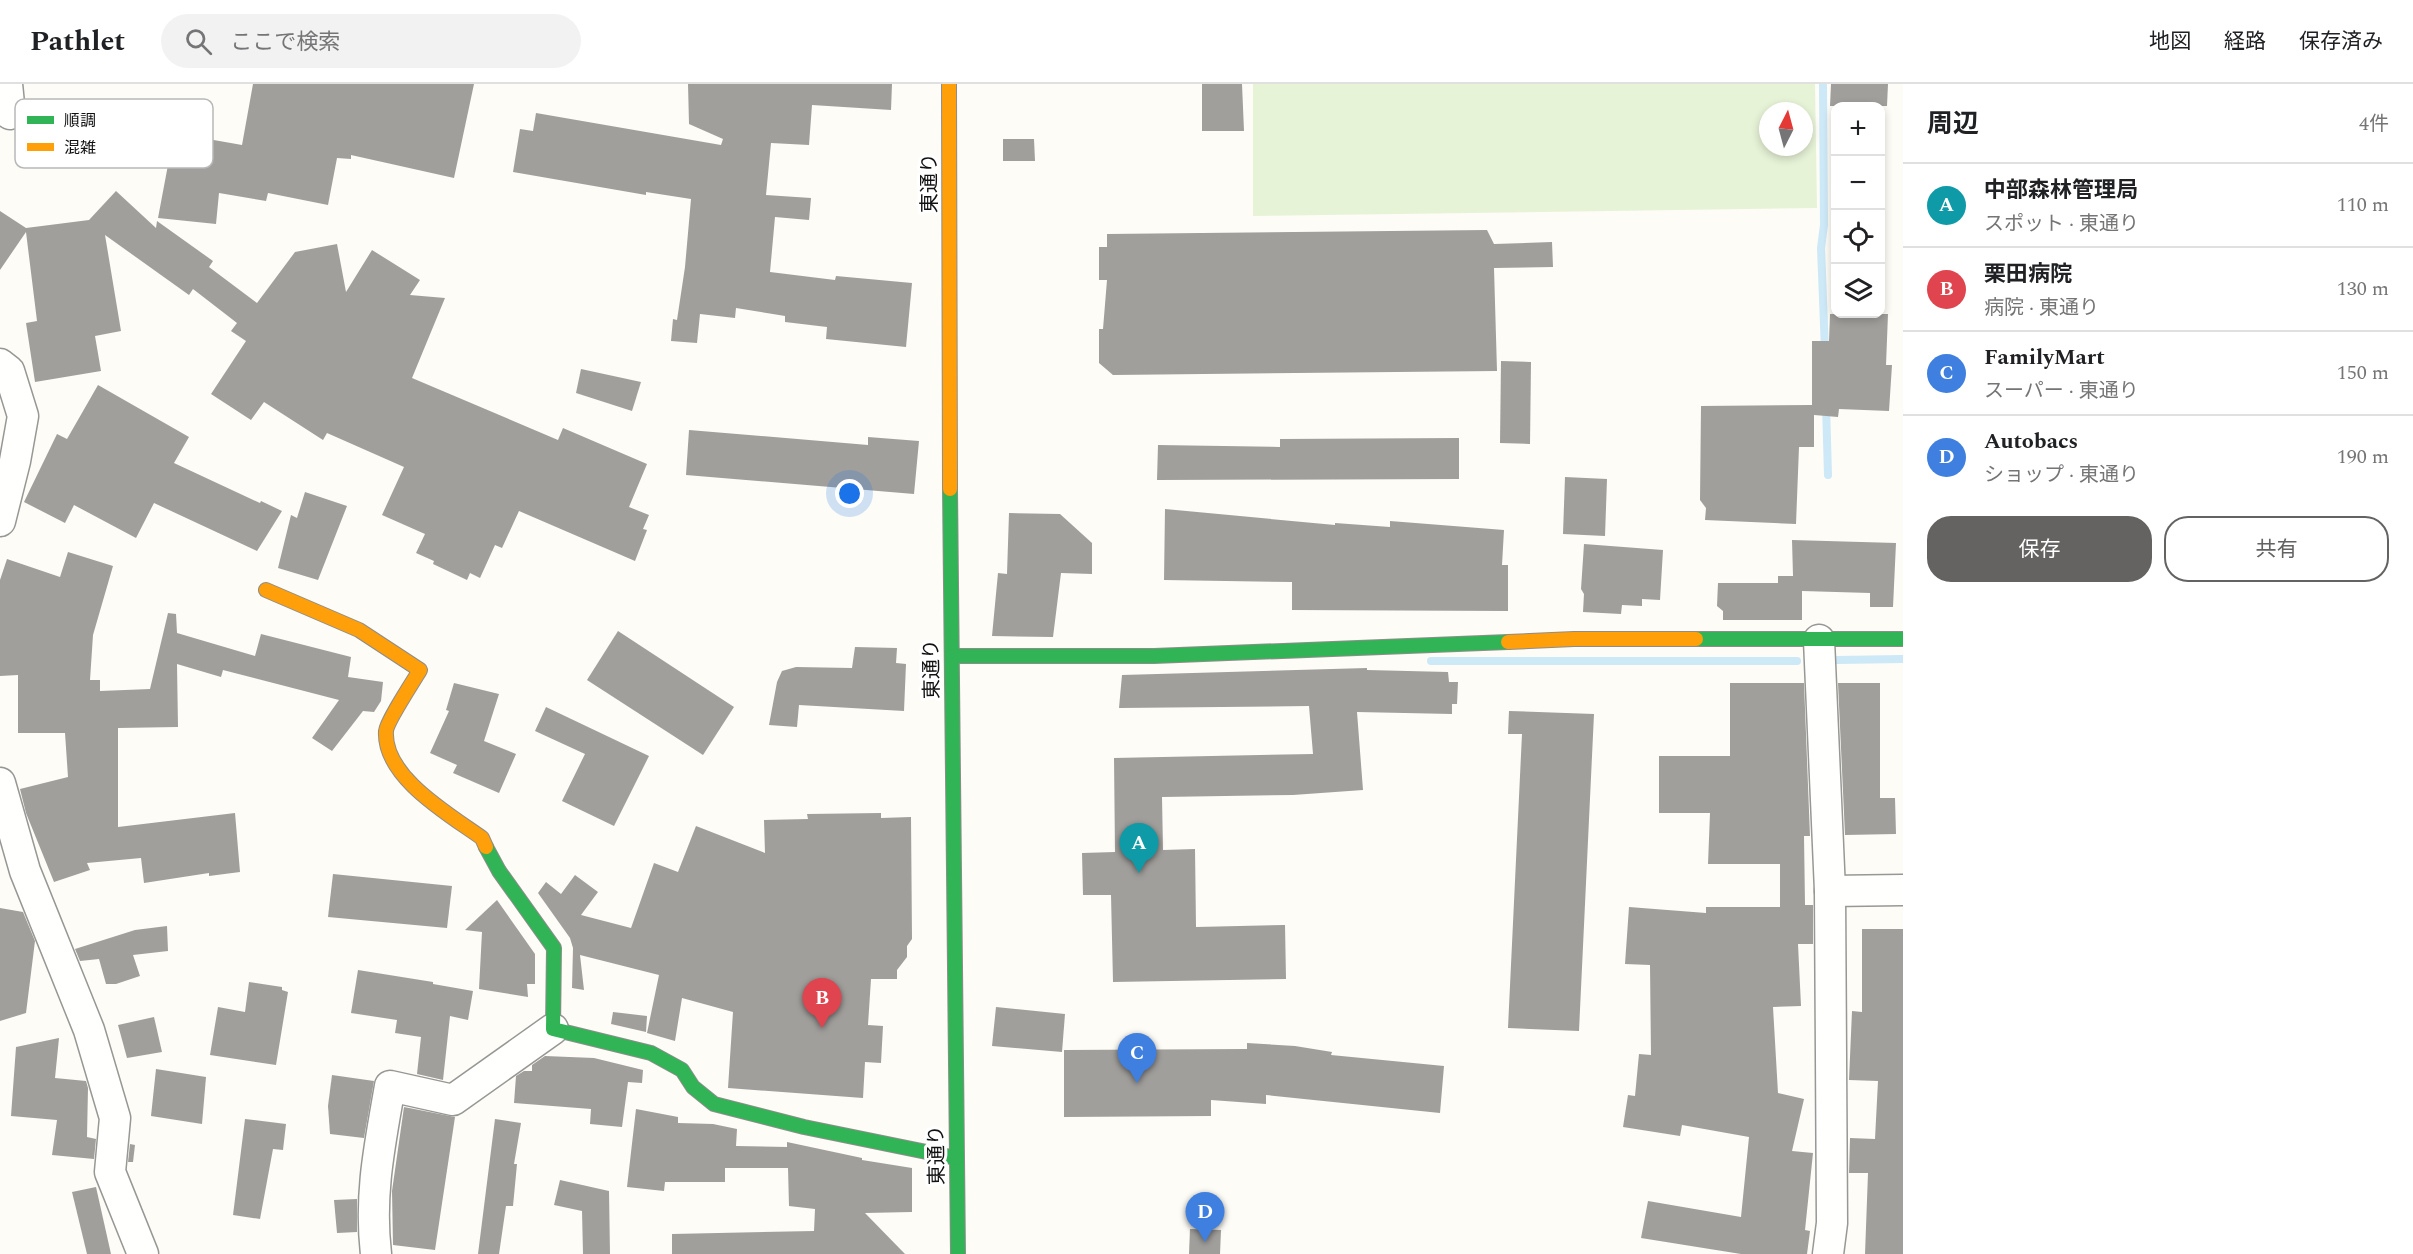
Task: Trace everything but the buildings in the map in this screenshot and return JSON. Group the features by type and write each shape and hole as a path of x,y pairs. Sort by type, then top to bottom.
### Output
{"street":[{"path":"8,84 10,114"},
{"name":"東通り","path":"949,84 958,1254"},
{"path":"0,364 9,371 23,416 15,461 0,521"},
{"path":"266,590 359,630 420,670 386,729 388,752 412,788 482,838 499,871 554,948 553,1029"},
{"path":"952,656 1154,656 1574,639 1903,639"},
{"path":"1819,640 1830,891 1832,1223 1828,1254"},
{"path":"0,783 25,871 89,1030 115,1119 110,1172 143,1254"},
{"path":"1830,891 1903,890"},
{"path":"376,1254 372,1223 374,1181 390,1086 453,1100 553,1029 651,1053 682,1071 693,1087 714,1104 804,1126 956,1158"}],"green space":[{"path":"1253,84 1815,84 1817,208 1253,216"}],"waterway":[{"path":"1823,84 1824,225 1821,248 1825,350"},
{"path":"1826,405 1828,475"},
{"path":"1837,660 1903,659"},
{"path":"1431,661 1797,661"}],"traffic: fast":[{"path":"950,489 958,1254"},
{"path":"1696,639 1903,639"},
{"path":"952,656 1154,656 1508,642"},
{"path":"486,847 499,871 554,948 553,1029 651,1053 682,1070 693,1087 714,1104 804,1127 956,1158"}],"traffic: slow":[{"path":"949,84 950,489"},
{"path":"266,590 359,630 420,670 387,726 388,748 395,764 407,779 437,806 482,838 486,847"},
{"path":"1508,642 1574,639 1696,639"}],"place":[{"name":"中部森林管理局","path":"1139,873"},
{"name":"栗田病院","path":"822,1028"},
{"name":"FamilyMart","path":"1137,1083"},
{"name":"Autobacs","path":"1205,1242"}]}
